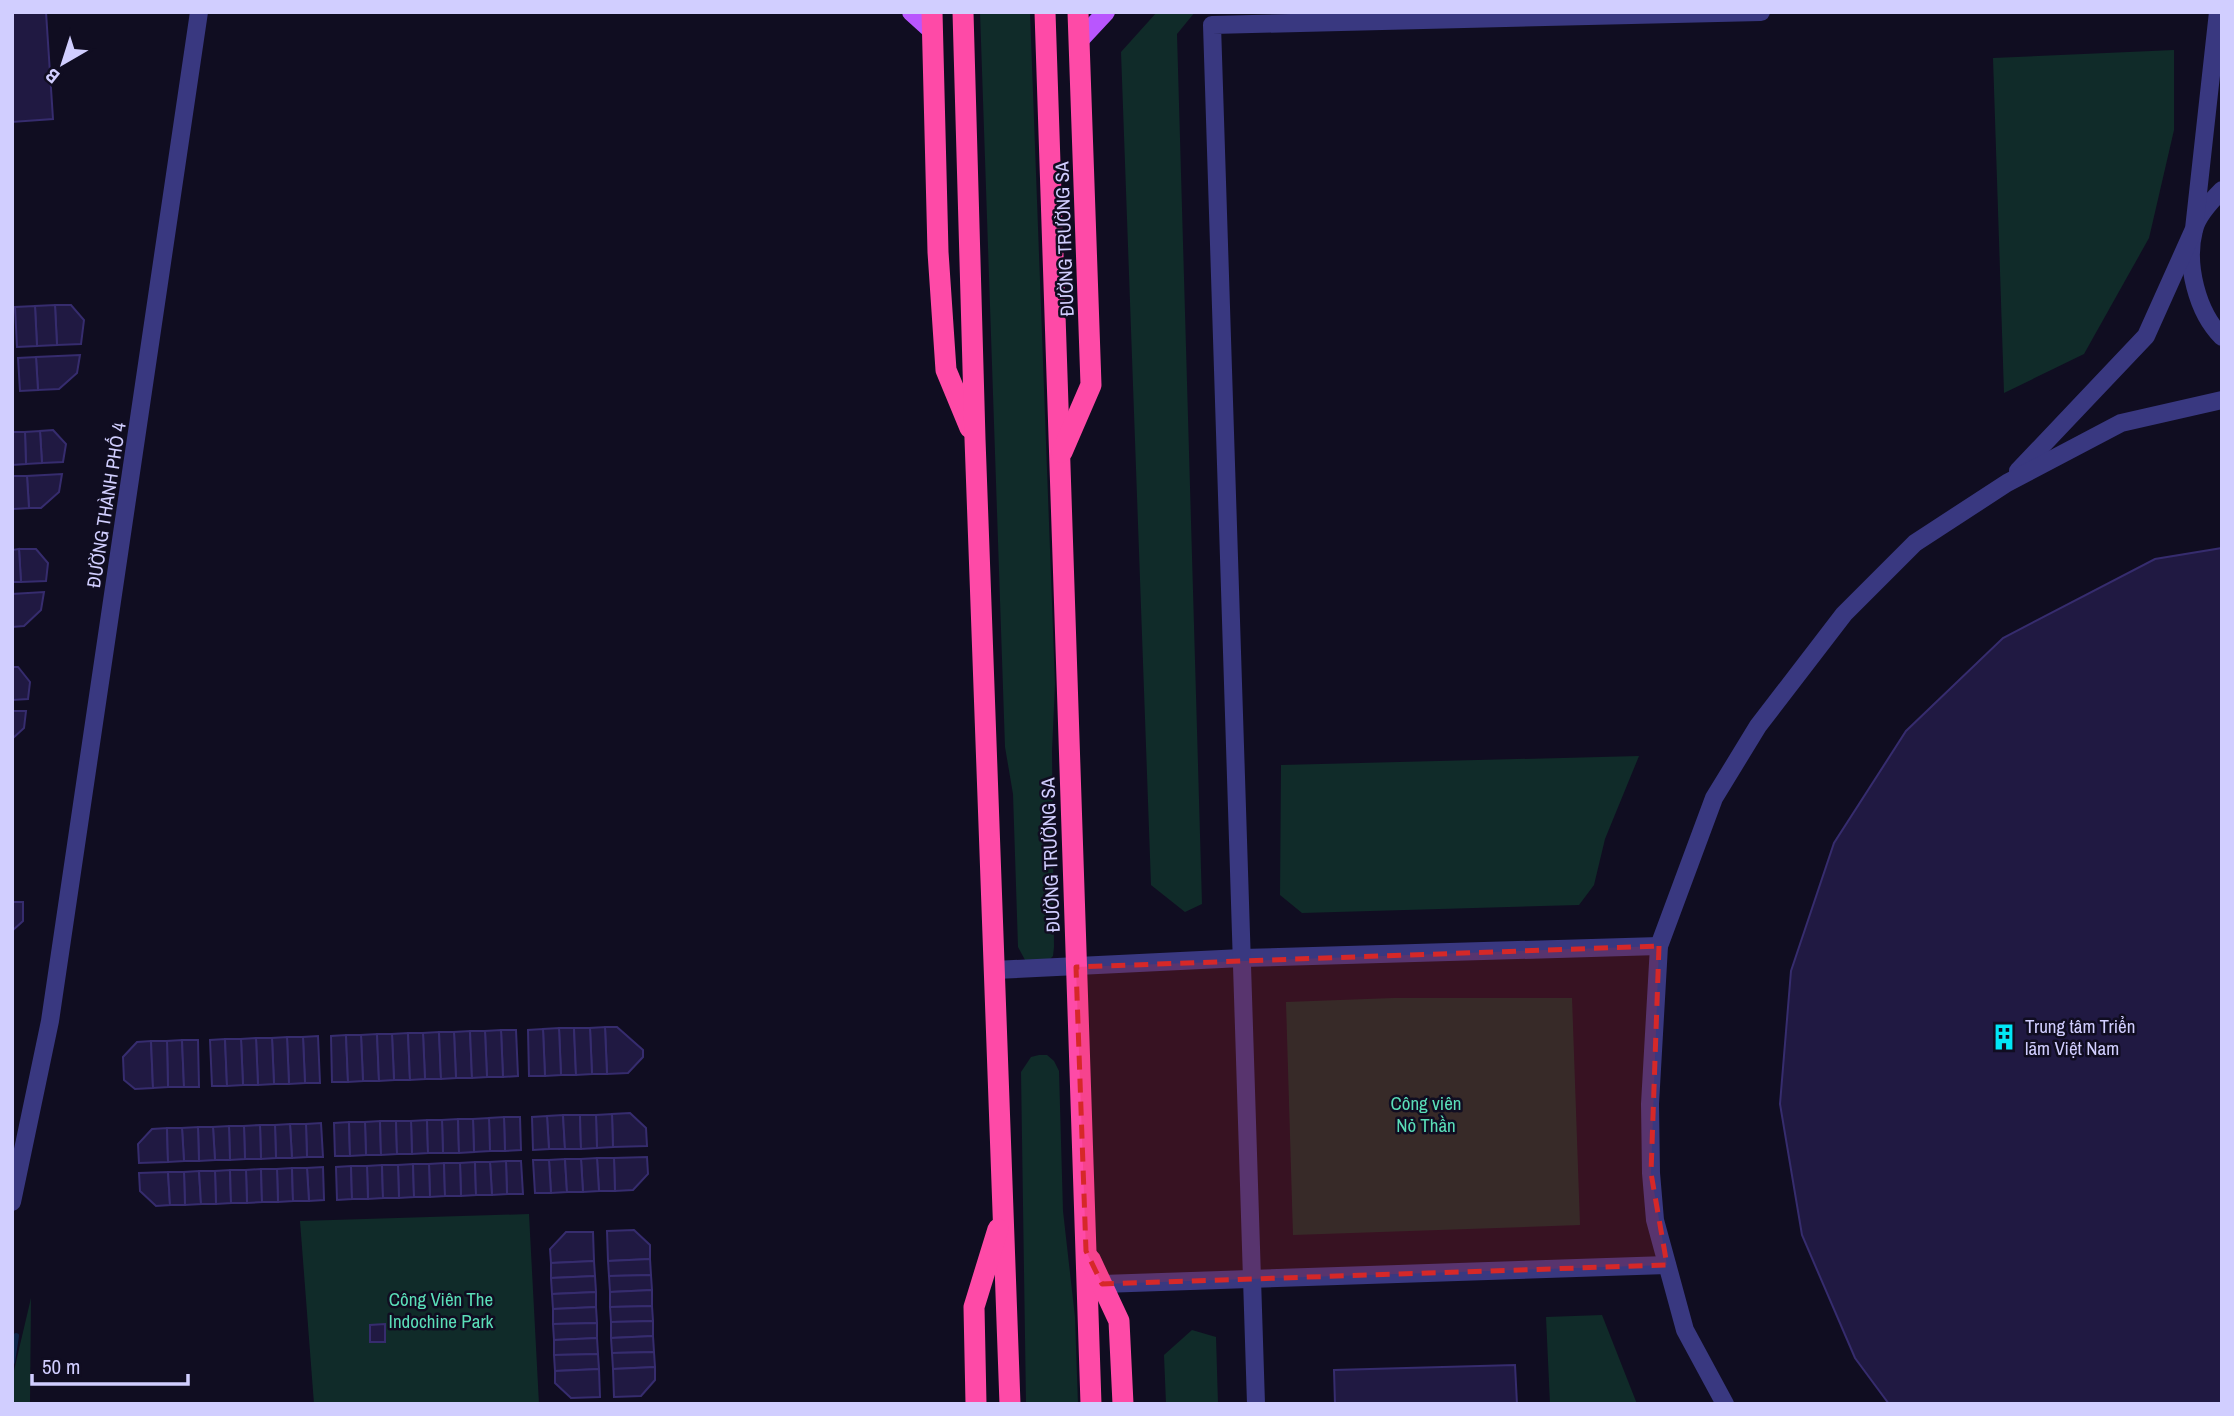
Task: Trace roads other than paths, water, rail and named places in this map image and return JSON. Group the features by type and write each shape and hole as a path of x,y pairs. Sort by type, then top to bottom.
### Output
{"highway":[{"path":"963,12 975,439 1010,1404"},
{"name":"ĐƯỜNG TRƯỜNG SA","path":"1045,12 1091,1404"},
{"name":"ĐƯỜNG TRƯỜNG SA","path":"1060,458 1091,385 1078,12"},
{"path":"932,22 937,251 946,370 975,439"},
{"path":"976,1404 974,1307 1003,1210"},
{"name":"ĐƯỜNG TRƯỜNG SA","path":"1086,1251 1119,1321 1123,1404"}],"main road":[{"path":"911,12 932,22"},
{"path":"1079,41 1106,12"}],"street":[{"name":"ĐƯỜNG THÀNH PHỐ 4","path":"12,1202 51,1013 199,12"},
{"path":"1256,1404 1212,25 1761,12"},
{"path":"2218,12 2194,229 2193,264 2198,298 2214,329 2222,337"},
{"path":"2007,483 2146,336 2194,229 2222,190"},
{"path":"1725,1404 1685,1330 1656,1220 1651,1173 1650,1104 1660,946 1714,798 1758,726 1844,614 1914,543 2007,483 2121,423 2222,400"},
{"path":"995,970 1242,958 1660,946"},
{"path":"1102,1284 1667,1265"}],"waterway":[{"path":"12,1362 16,1336"}],"place":[{"name":"Trung tâm Triển lãm Việt Nam","path":"2004,1037"}],"park label":[{"name":"Công viên Nỏ Thần","path":"1426,1114"},
{"name":"Công Viên The Indochine Park","path":"441,1310"}]}
